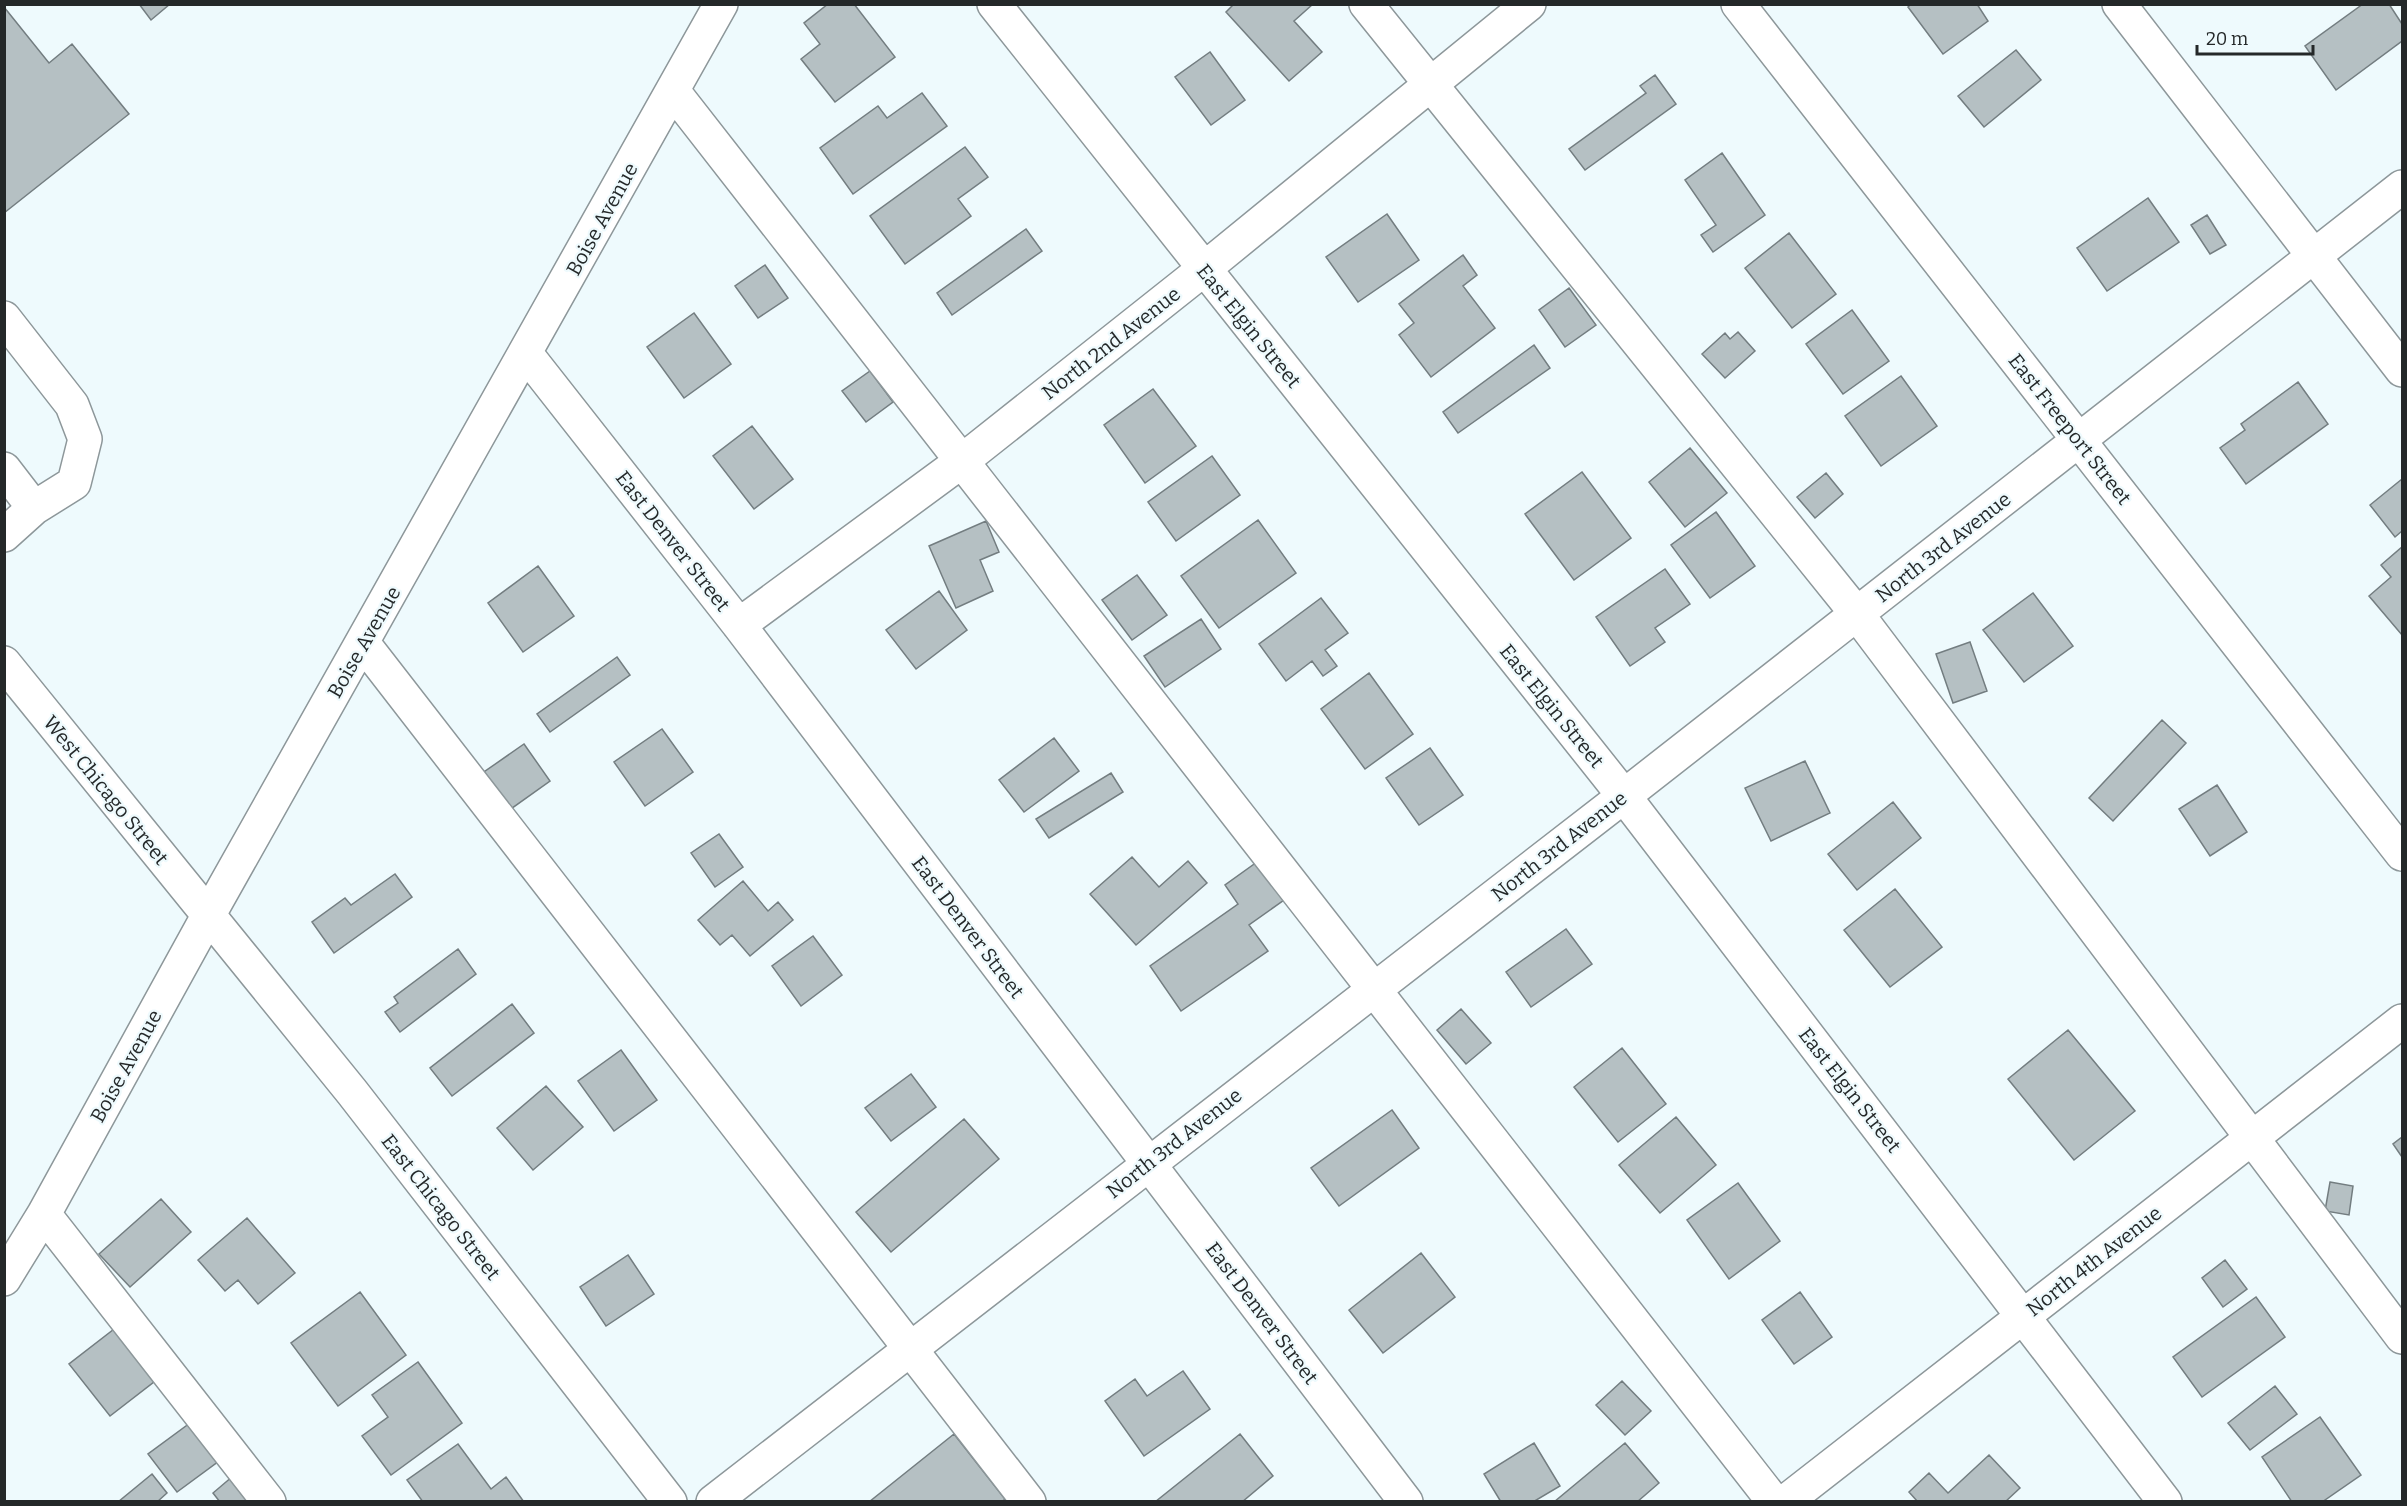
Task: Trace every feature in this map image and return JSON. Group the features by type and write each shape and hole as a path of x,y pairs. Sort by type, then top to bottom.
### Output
{"street":[{"name":"Boise Avenue","path":"4,1279 44,1214 208,916 526,355 721,4"},
{"name":"East Elgin Street","path":"994,4 1624,796 2165,1502"},
{"path":"1366,4 1857,614 2251,1139 2403,1337"},
{"name":"North 2nd Avenue","path":"739,625 963,461 1204,269 1529,4"},
{"name":"East Freeport Street","path":"1738,4 2403,854"},
{"path":"2119,4 2403,370"},
{"path":"673,91 1774,1502"},
{"name":"North 3rd Avenue","path":"713,1502 1624,796 2403,187"},
{"path":"4,318 72,405 84,439 74,483 34,508 4,535"},
{"name":"East Denver Street","path":"526,355 739,625 1406,1502"},
{"path":"4,469 34,508"},
{"path":"363,643 1029,1502"},
{"name":"West Chicago Street","path":"4,663 208,916"},
{"name":"East Chicago Street","path":"208,916 359,1102 669,1502"},
{"name":"North 4th Avenue","path":"1785,1502 2403,1021"},
{"path":"44,1214 269,1502"}],"building":[{"path":"139,4 170,4 151,20"},
{"path":"828,4 854,4 895,57 835,102 801,59 820,44 804,23"},
{"path":"1234,4 1313,4 1294,21 1322,52 1289,81 1226,12"},
{"path":"1911,4 1977,4 1988,21 1943,54 1908,7"},
{"path":"2363,4 2389,4 2402,24 2402,41 2336,90 2305,46"},
{"path":"4,7 49,63 72,44 129,114 4,213"},
{"path":"2016,50 2041,80 1984,127 1958,96"},
{"path":"1210,52 1245,100 1211,125 1175,77"},
{"path":"1655,75 1676,104 1585,170 1569,149 1646,93 1640,86"},
{"path":"922,93 947,126 853,194 820,148 878,106 887,118"},
{"path":"965,147 988,177 958,199 971,216 905,264 870,216"},
{"path":"1722,153 1765,215 1713,252 1701,235 1716,225 1685,180"},
{"path":"2148,198 2179,242 2107,291 2077,248"},
{"path":"1387,214 1419,260 1358,302 1326,257"},
{"path":"2207,215 2226,245 2210,254 2191,225"},
{"path":"1026,229 1042,251 952,315 937,293"},
{"path":"1789,233 1836,294 1792,328 1745,268"},
{"path":"1463,255 1477,275 1463,286 1495,328 1431,377 1399,335 1414,323 1399,304"},
{"path":"765,265 788,298 758,318 735,286"},
{"path":"1569,288 1596,325 1565,347 1539,310"},
{"path":"1852,310 1889,361 1843,394 1806,344"},
{"path":"694,313 731,364 684,398 647,347"},
{"path":"1738,332 1755,351 1725,378 1702,354 1725,333 1730,339"},
{"path":"1534,345 1550,368 1458,433 1443,412"},
{"path":"870,371 893,402 866,422 842,391"},
{"path":"1901,376 1937,426 1881,466 1845,416"},
{"path":"2298,382 2328,424 2246,484 2220,448 2245,430 2241,424"},
{"path":"1153,389 1196,446 1145,483 1104,425"},
{"path":"752,426 793,479 754,509 713,456"},
{"path":"1690,448 1727,493 1685,527 1649,482"},
{"path":"1212,456 1240,495 1176,541 1148,502"},
{"path":"1582,472 1631,538 1574,580 1525,514"},
{"path":"1826,473 1843,494 1815,518 1797,497"},
{"path":"2402,479 2402,531 2395,537 2370,505"},
{"path":"1716,512 1755,566 1710,598 1671,545"},
{"path":"1258,520 1296,573 1219,628 1181,576"},
{"path":"986,521 999,552 980,560 993,591 956,608 929,546"},
{"path":"2402,547 2402,635 2369,596 2391,577 2381,565"},
{"path":"538,566 574,616 523,652 488,603"},
{"path":"1665,569 1690,604 1655,628 1665,642 1630,666 1596,617"},
{"path":"1137,575 1167,615 1132,640 1102,600"},
{"path":"939,591 967,630 916,669 886,630"},
{"path":"2033,593 2073,646 2024,682 1983,630"},
{"path":"1321,598 1348,633 1325,650 1337,666 1323,676 1312,661 1286,681 1259,644"},
{"path":"1201,619 1221,649 1165,687 1144,656"},
{"path":"1970,642 1987,691 1953,703 1936,654"},
{"path":"617,657 630,675 550,732 537,714"},
{"path":"1369,673 1413,734 1365,769 1321,709"},
{"path":"2162,720 2186,743 2113,821 2089,798"},
{"path":"662,729 693,772 645,806 614,762"},
{"path":"1054,738 1079,771 1024,812 999,780"},
{"path":"524,744 550,781 508,811 481,774"},
{"path":"1430,748 1463,795 1419,825 1386,778"},
{"path":"1805,761 1830,813 1771,841 1745,788"},
{"path":"1111,773 1123,792 1049,838 1036,819"},
{"path":"2217,785 2247,832 2210,856 2179,809"},
{"path":"1893,802 1921,838 1857,890 1828,854"},
{"path":"719,834 743,867 715,887 691,853"},
{"path":"1132,857 1159,887 1188,861 1207,883 1136,945 1090,894"},
{"path":"1257,862 1284,900 1249,925 1268,951 1181,1011 1150,966 1238,904 1225,885"},
{"path":"395,874 412,897 334,953 312,922 345,898 351,905"},
{"path":"743,881 768,911 778,902 793,920 750,956 732,935 720,945 698,920"},
{"path":"1895,889 1942,947 1890,987 1844,930"},
{"path":"1566,929 1592,964 1531,1007 1506,972"},
{"path":"813,936 842,975 801,1006 772,966"},
{"path":"458,949 476,974 400,1032 385,1012 398,1003 394,997"},
{"path":"512,1004 534,1033 452,1096 430,1068"},
{"path":"1461,1009 1491,1043 1466,1064 1437,1030"},
{"path":"2068,1030 2135,1111 2074,1160 2008,1079"},
{"path":"1622,1048 1666,1104 1618,1142 1574,1087"},
{"path":"621,1050 657,1100 614,1131 578,1081"},
{"path":"911,1074 936,1107 891,1141 865,1108"},
{"path":"546,1086 583,1127 533,1170 497,1128"},
{"path":"1392,1110 1419,1148 1339,1206 1311,1168"},
{"path":"1676,1117 1716,1165 1660,1213 1619,1165"},
{"path":"964,1119 999,1159 891,1252 856,1212"},
{"path":"2402,1137 2402,1157 2393,1144"},
{"path":"2330,1182 2353,1186 2349,1215 2325,1211"},
{"path":"1738,1183 1780,1241 1729,1279 1687,1220"},
{"path":"161,1199 191,1232 130,1287 99,1254"},
{"path":"247,1218 295,1273 258,1304 238,1280 225,1291 198,1260"},
{"path":"1421,1253 1455,1297 1383,1353 1349,1310"},
{"path":"628,1255 654,1294 606,1326 580,1287"},
{"path":"2225,1260 2247,1289 2223,1307 2202,1278"},
{"path":"360,1292 406,1355 338,1406 291,1343"},
{"path":"1800,1292 1832,1337 1794,1364 1762,1320"},
{"path":"2256,1297 2285,1337 2202,1397 2173,1357"},
{"path":"118,1326 159,1378 110,1416 69,1364"},
{"path":"418,1362 462,1423 391,1475 362,1436 388,1417 372,1395"},
{"path":"1183,1371 1210,1409 1144,1456 1105,1401 1135,1379 1147,1396"},
{"path":"1622,1381 1651,1411 1625,1435 1596,1405"},
{"path":"2275,1386 2297,1414 2250,1450 2228,1423"},
{"path":"2320,1417 2361,1475 2322,1502 2292,1502 2262,1457"},
{"path":"190,1423 219,1461 177,1492 148,1454"},
{"path":"954,1434 1005,1499 1002,1502 869,1502"},
{"path":"1240,1434 1273,1476 1242,1502 1155,1502"},
{"path":"1534,1443 1560,1486 1533,1502 1501,1502 1484,1474"},
{"path":"1625,1443 1659,1483 1637,1502 1554,1502"},
{"path":"458,1444 491,1489 506,1477 524,1502 423,1502 407,1480"},
{"path":"1989,1455 2020,1488 2005,1502 1918,1502 1909,1492 1929,1473 1948,1493"},
{"path":"152,1474 167,1493 157,1502 118,1502"},
{"path":"233,1476 255,1502 220,1502 213,1493"}]}
